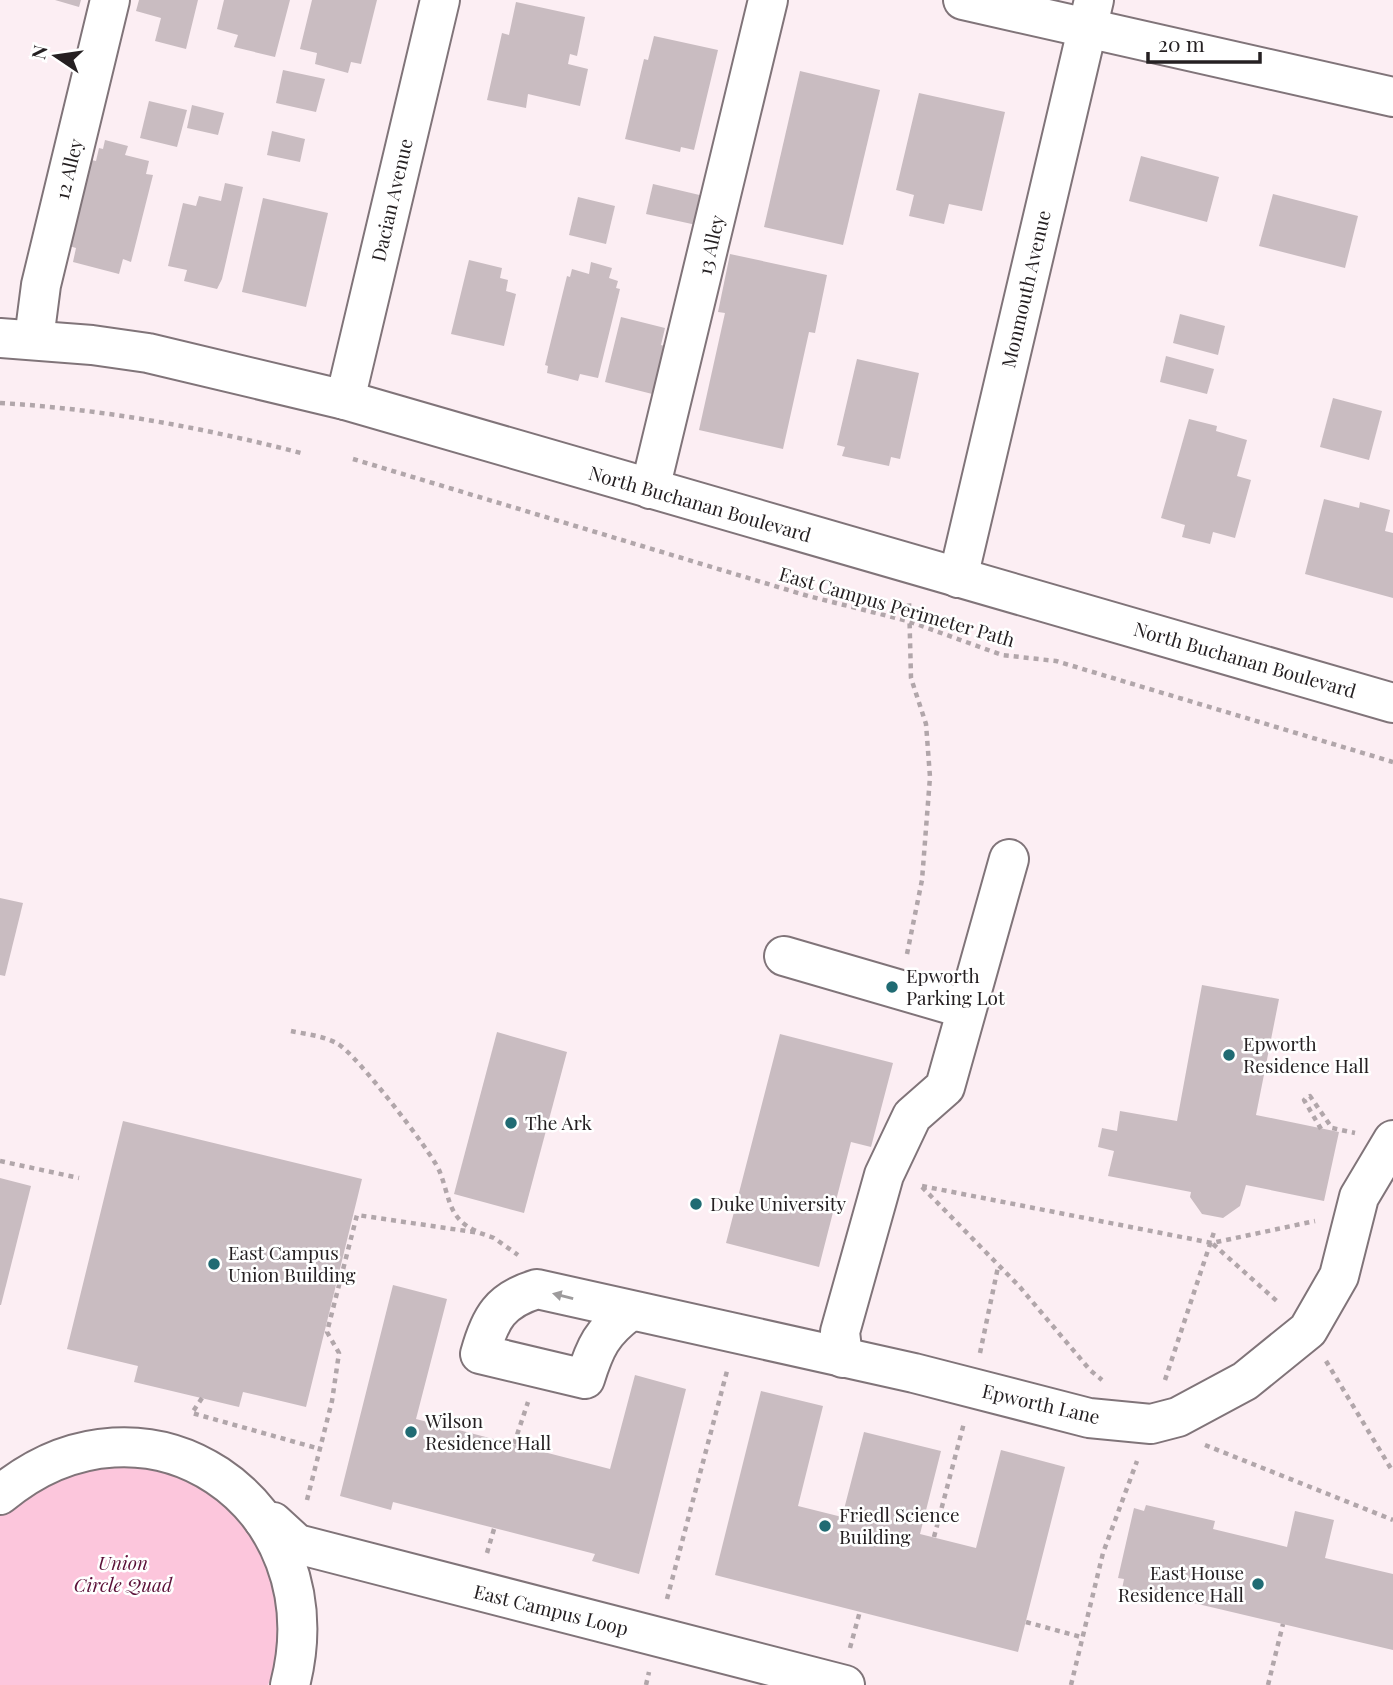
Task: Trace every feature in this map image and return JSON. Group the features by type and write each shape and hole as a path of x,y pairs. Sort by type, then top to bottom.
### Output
{"street":[{"name":"12 Alley","path":"17,339 41,285 110,0"},
{"name":"Dacian Avenue","path":"345,400 440,0"},
{"name":"13 Alley","path":"650,489 768,0"},
{"path":"963,0 1091,14 1393,97"},
{"name":"Monmouth Avenue","path":"958,578 1091,14"},
{"name":"North Buchanan Boulevard","path":"17,339 149,353 345,400 1393,703"},
{"path":"843,1358 840,1332 884,1175 912,1116 945,1087 1009,859"},
{"path":"784,956 966,1009"},
{"name":"Epworth Lane","path":"629,1312 666,1316 1089,1418 1151,1424 1178,1417 1245,1381 1308,1331 1339,1276 1375,1142"},
{"path":"0,1495 18,1468 97,1449 153,1450 183,1459 216,1476 242,1494 264,1521 282,1550 296,1595 299,1622 296,1661 290,1685"},
{"name":"East Campus Loop","path":"264,1521 273,1522 297,1544 845,1685"}],"path":[{"path":"0,403 62,406 216,432 305,454"},
{"name":"East Campus Perimeter Path","path":"353,459 808,596 908,621 1002,655 1056,661 1393,762"},
{"path":"897,989 914,930 929,831 930,777 926,724 911,678 909,598"},
{"path":"291,1031 341,1045 370,1076 438,1167 449,1206 455,1216 464,1226 480,1233"},
{"path":"1321,1129 1304,1100 1310,1096 1332,1128 1361,1134 1375,1142"},
{"path":"0,1161 79,1178"},
{"path":"884,1175 922,1186 1212,1243 1318,1220"},
{"path":"922,1186 1019,1286 1090,1370 1108,1384"},
{"path":"1164,1381 1214,1232"},
{"path":"646,1685 737,1334"},
{"path":"202,1398 192,1413 320,1449"},
{"path":"1071,1685 1103,1553 1151,1424 1393,1520"},
{"path":"1026,1622 1081,1637"},
{"path":"1268,1685 1283,1624"}],"green space":[{"name":"Union Circle Quad","path":"146,1464 197,1483 220,1500 240,1521 256,1545 268,1571 276,1599 279,1628 277,1657 268,1685 0,1685 0,1510 64,1470"}],"building":[{"path":"55,0 81,0 79,7"},
{"path":"139,0 198,0 186,49 155,41 161,18 136,11"},
{"path":"224,0 290,0 275,57 234,47 238,35 217,29"},
{"path":"312,0 377,0 361,64 351,62 348,73 315,64 317,53 300,49"},
{"path":"516,2 585,17 577,56 570,54 568,64 588,69 580,106 528,94 526,108 487,100 502,33 509,35"},
{"path":"654,36 718,50 694,150 681,147 680,152 625,139 644,59 648,60"},
{"path":"283,70 325,79 316,112 276,103"},
{"path":"800,71 880,90 843,245 764,227"},
{"path":"919,93 1005,112 982,211 949,204 944,224 909,216 914,195 896,190"},
{"path":"149,101 187,110 177,147 140,138"},
{"path":"192,105 224,113 218,135 187,128"},
{"path":"272,131 305,139 300,162 267,155"},
{"path":"105,140 128,146 125,155 149,161 146,174 153,175 131,262 123,259 119,274 73,262 76,248 69,246 91,160 96,161 99,148 103,149"},
{"path":"1141,156 1219,177 1207,222 1129,201"},
{"path":"225,183 243,187 222,279 217,289 184,281 187,270 168,266 183,203 196,206 199,196 221,201"},
{"path":"653,184 708,197 701,226 646,214"},
{"path":"1273,194 1358,216 1345,268 1259,246"},
{"path":"578,197 615,206 606,244 569,235"},
{"path":"263,198 328,213 306,307 242,292"},
{"path":"730,254 827,275 815,333 809,332 783,449 699,430 725,313 718,312"},
{"path":"469,260 502,268 500,278 508,280 506,291 516,294 504,346 451,334"},
{"path":"591,262 612,268 609,278 618,281 616,288 620,289 598,378 580,374 578,381 547,373 548,366 545,365 567,276 570,277 572,269 589,274"},
{"path":"1180,314 1225,326 1218,355 1173,343"},
{"path":"621,317 665,328 661,345 680,350 668,398 605,382"},
{"path":"1166,356 1214,369 1207,394 1160,382"},
{"path":"857,359 919,373 900,459 891,457 889,466 842,456 845,447 837,445"},
{"path":"1333,398 1382,411 1369,460 1320,447"},
{"path":"1189,419 1217,426 1216,431 1247,440 1237,476 1251,480 1235,538 1213,532 1210,544 1182,537 1185,525 1161,518"},
{"path":"1324,499 1359,508 1360,502 1390,510 1385,531 1393,533 1393,598 1305,574"},
{"path":"0,898 23,903 5,976 0,975"},
{"name":"Epworth Residence Hall","path":"1202,985 1279,999 1256,1115 1339,1132 1324,1201 1246,1185 1240,1206 1223,1218 1202,1214 1190,1197 1191,1192 1108,1176 1114,1151 1098,1147 1102,1128 1117,1131 1120,1111 1177,1121"},
{"name":"The Ark","path":"497,1032 567,1052 524,1213 454,1194"},
{"path":"780,1034 893,1063 871,1147 851,1142 819,1267 726,1243"},
{"name":"East Campus Union Building","path":"123,1121 362,1179 306,1407 243,1392 239,1407 134,1382 138,1366 67,1349"},
{"path":"0,1178 31,1186 1,1305 0,1305"},
{"name":"Wilson Residence Hall","path":"393,1285 447,1299 416,1419 610,1469 635,1375 686,1389 639,1574 592,1561 595,1554 393,1502 391,1510 340,1496"},
{"name":"Friedl Science Building","path":"761,1391 823,1406 798,1506 842,1517 864,1432 941,1451 920,1534 976,1548 1001,1450 1065,1467 1018,1652 715,1575"},
{"name":"East House Residence Hall","path":"1146,1505 1215,1521 1213,1529 1287,1547 1295,1511 1334,1520 1325,1558 1393,1574 1393,1650 1181,1600 1180,1604 1122,1589 1124,1579 1118,1578 1134,1508 1144,1511"}],"place":[{"name":"Epworth Parking Lot","path":"892,987"},
{"name":"Epworth Residence Hall","path":"1229,1055"},
{"name":"The Ark","path":"511,1123"},
{"name":"Duke University","path":"696,1204"},
{"name":"East Campus Union Building","path":"214,1264"},
{"name":"Wilson Residence Hall","path":"411,1432"},
{"name":"Friedl Science Building","path":"825,1526"},
{"name":"East House Residence Hall","path":"1258,1584"}]}
